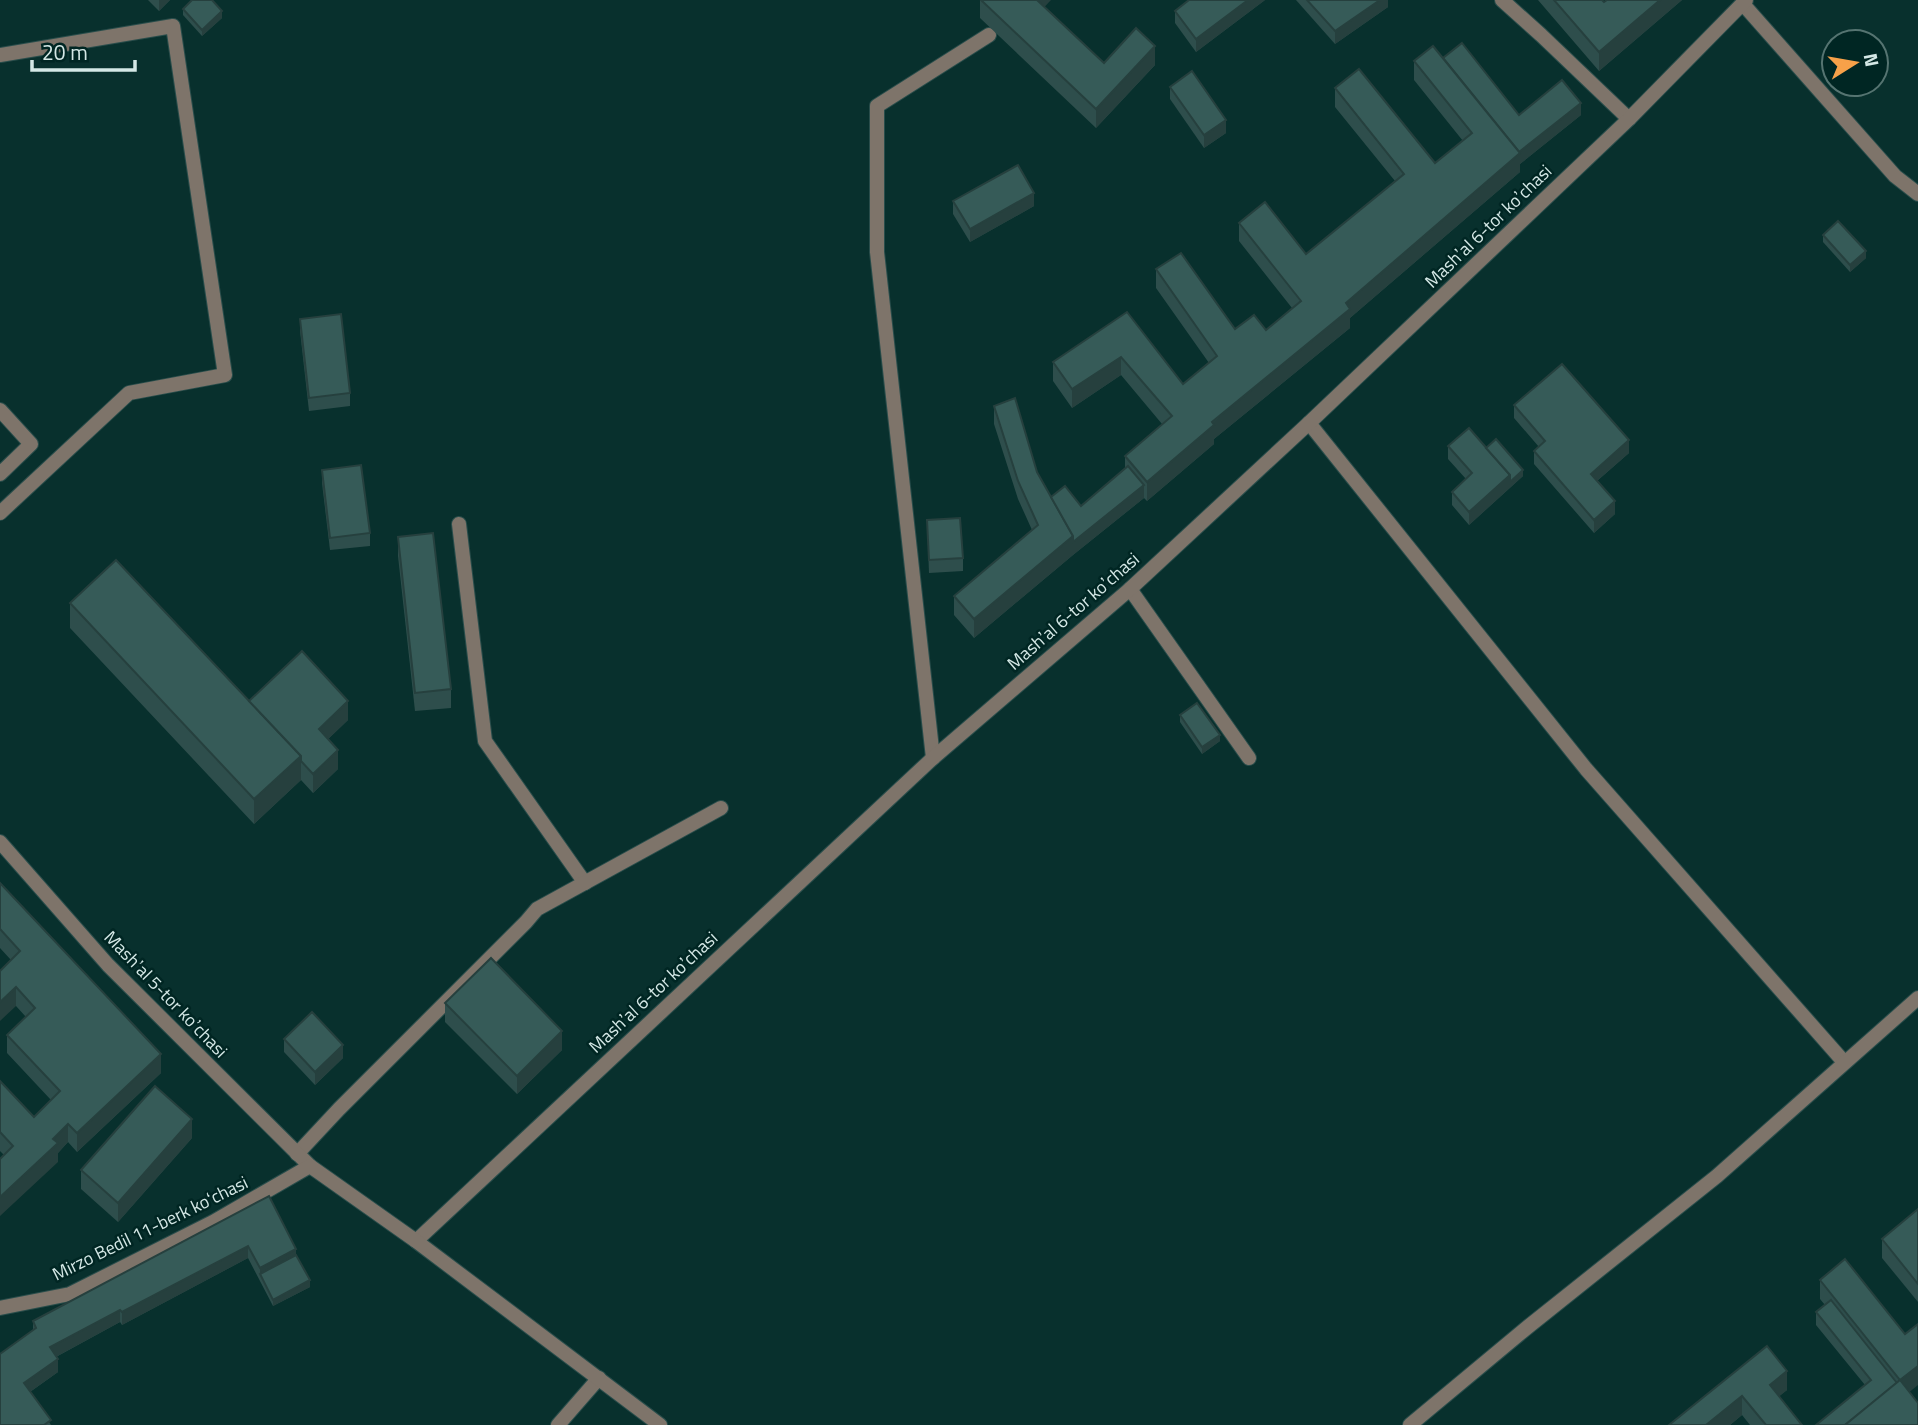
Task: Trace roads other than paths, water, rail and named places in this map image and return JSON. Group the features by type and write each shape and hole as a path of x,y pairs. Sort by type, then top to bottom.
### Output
{"street":[{"path":"1502,0 1629,120"},
{"path":"1744,2 1895,176 1918,194"},
{"name":"Mashʼal 6-tor koʼchasi","path":"415,1241 933,758 1130,589 1309,423 1629,120 1744,2"},
{"path":"0,55 173,26 225,374 128,393 0,513"},
{"path":"933,758 877,252 877,106 989,35"},
{"path":"0,410 32,444 0,474"},
{"path":"1309,423 1586,769 1844,1062"},
{"path":"459,524 485,741 585,883"},
{"path":"1130,589 1249,758"},
{"path":"298,1154 537,909 721,808"},
{"name":"Mashʼal 5-tor koʼchasi","path":"0,842 108,965 310,1166 415,1241 660,1425"},
{"path":"1410,1425 1717,1176 1918,998"},
{"name":"Mirzo Bedil 11-berk koʻchasi","path":"0,1308 70,1293 213,1222 310,1166"},
{"path":"558,1425 599,1378"}]}
